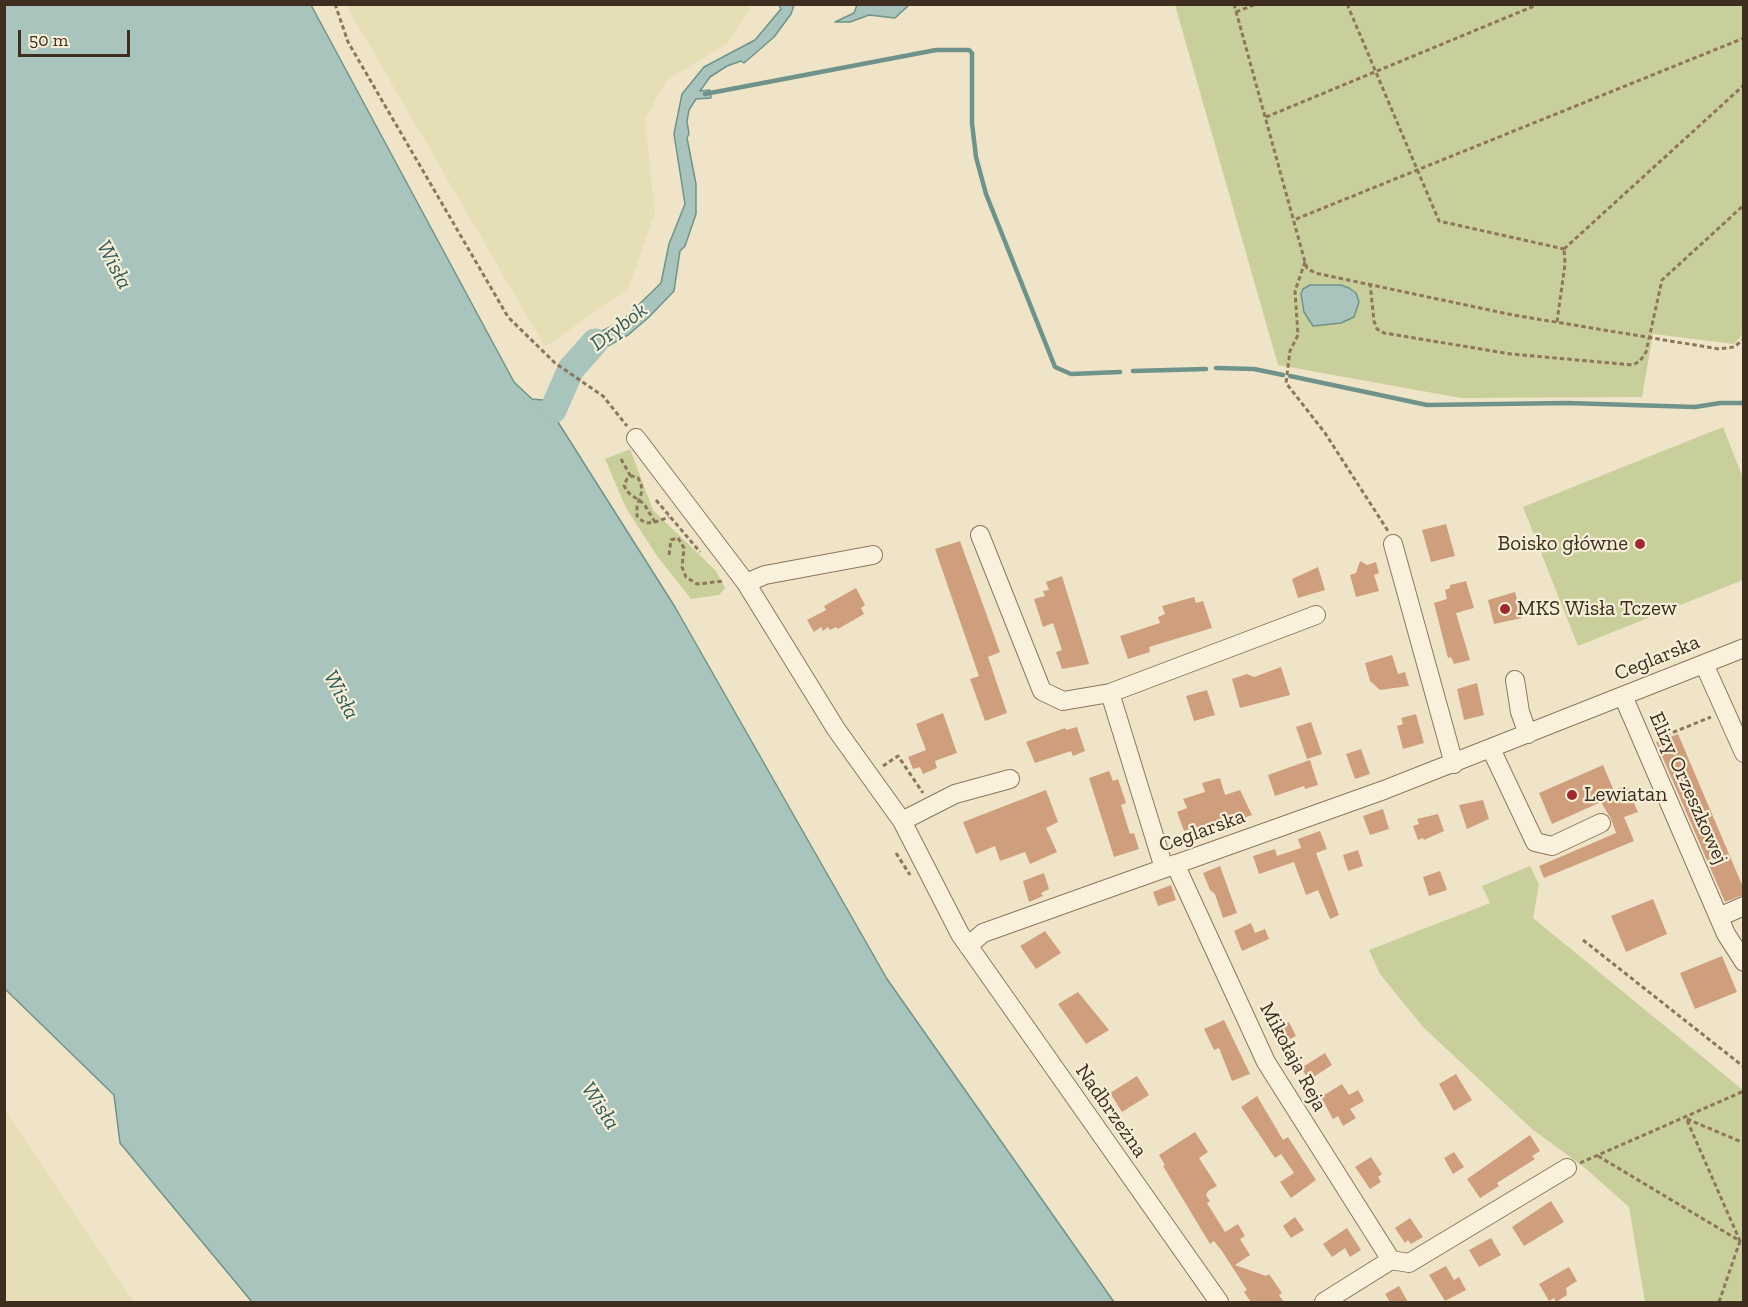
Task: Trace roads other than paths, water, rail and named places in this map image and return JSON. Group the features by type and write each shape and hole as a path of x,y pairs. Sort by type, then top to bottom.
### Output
{"street":[{"name":"Nadbrzeżna","path":"636,438 902,821 951,919 968,946 1219,1302"},
{"path":"980,535 1042,691 1063,701 1110,693 1316,615"},
{"path":"1393,544 1454,764"},
{"path":"738,583 765,574 873,555"},
{"name":"Ceglarska","path":"968,946 983,933 1454,764 1743,648"},
{"path":"1704,664 1743,753"},
{"path":"1515,680 1520,712 1528,734"},
{"name":"Mikołaja Reja","path":"1110,693 1170,866 1266,1062 1391,1260"},
{"name":"Elizy Orzeszkowej","path":"1623,696 1726,934 1743,962"},
{"path":"1491,749 1535,842 1552,846 1601,823"},
{"path":"902,821 955,794 1010,779"},
{"path":"1719,917 1743,906"},
{"path":"1324,1302 1391,1260 1409,1263 1567,1168"}],"water":[{"path":"857,4 909,5 895,18 869,15 850,22 835,22 854,13"},
{"name":"Wisła","path":"4,5 311,5 514,382 532,399 543,400 555,390 562,373 574,382 567,403 556,419 675,607 887,979 1114,1302 252,1302 120,1143 114,1095 5,989"},
{"path":"779,5 794,5 791,14 774,37 744,63 741,61 727,66 710,77 700,91 710,90 711,98 696,99 689,110 687,138 696,184 696,214 685,246 680,251 674,291 628,335 593,354 578,375 566,366 590,337 622,321 661,283 669,244 685,204 674,134 682,94 704,67 755,40 781,9"},
{"path":"1310,285 1341,285 1356,293 1359,302 1354,317 1341,323 1313,326 1304,312 1301,294 1303,289"}],"waterway":[{"path":"705,94 936,50 969,50 972,53 972,123 976,157 986,194 1055,367 1071,374 1120,372"},
{"name":"Drybok","path":"553,410 571,369 595,342"},
{"path":"1216,368 1254,369 1283,375"},
{"path":"1133,371 1206,369"},
{"path":"1290,376 1427,405 1567,403 1695,407 1720,403 1744,403"}],"place":[{"name":"Boisko główne","path":"1640,544"},
{"name":"MKS Wisła Tczew","path":"1505,609"},
{"name":"Lewiatan","path":"1572,795"}]}
